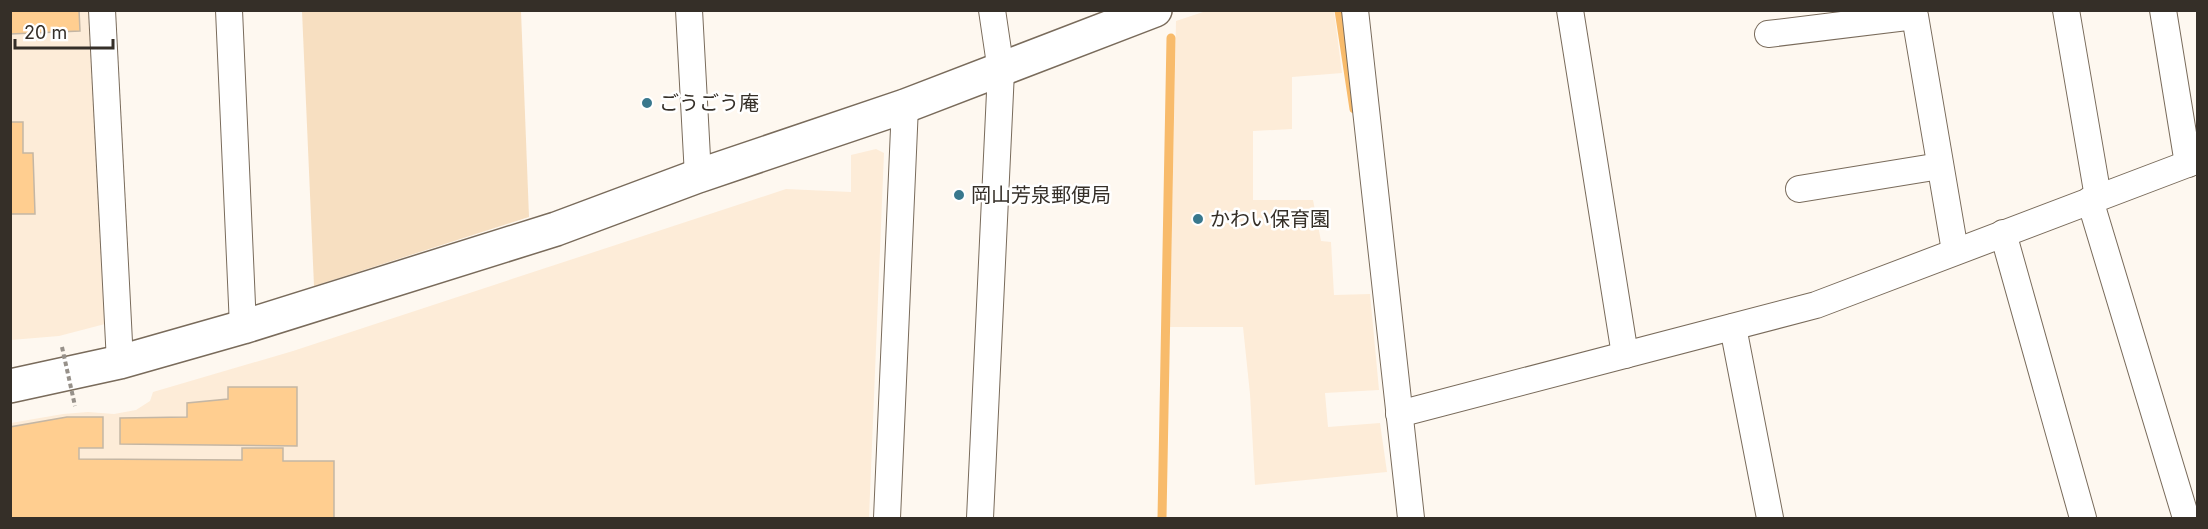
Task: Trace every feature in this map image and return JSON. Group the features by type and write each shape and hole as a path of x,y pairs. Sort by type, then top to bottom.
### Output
{"street":[{"path":"102,10 120,362"},
{"path":"229,10 243,327"},
{"path":"689,10 698,176"},
{"path":"980,519 1000,71 992,10"},
{"path":"10,386 120,362 243,327 556,229 698,176 905,106 1155,10"},
{"path":"1355,10 1412,519"},
{"path":"1570,10 1624,355"},
{"path":"2066,10 2094,198 2186,519"},
{"path":"1400,414 1816,305 2193,162 2163,10"},
{"path":"1768,34 1914,16 1955,251"},
{"path":"887,519 905,106"},
{"path":"1799,189 1940,166"},
{"path":"2002,233 2084,519"},
{"path":"1733,327 1770,519"}],"path":[{"path":"62,347 75,406"}],"shaded area":[{"path":"79,11 93,11 105,324 59,336 11,340 11,214 35,213 33,153 23,153 23,122 11,122 10,34"},
{"path":"302,11 521,11 529,217 314,286"},
{"path":"1206,11 1334,11 1342,73 1292,77 1292,129 1253,131 1253,200 1313,200 1321,241 1331,242 1334,295 1370,294 1379,390 1325,393 1328,427 1380,423 1387,472 1255,485 1250,394 1243,327 1170,327 1176,21"},
{"path":"876,149 884,153 869,518 334,518 334,461 283,461 283,448 242,448 242,460 79,459 79,448 103,447 103,417 67,417 11,427 11,423 63,414 88,412 114,414 136,410 150,401 153,392 293,351 786,189 851,192 851,155"}],"building":[{"path":"10,10 79,10 80,31 10,34"},
{"path":"10,122 23,122 23,153 33,153 35,214 10,214"},
{"path":"228,387 297,387 297,446 120,444 120,418 187,417 187,403 228,399"},
{"path":"67,417 103,417 103,448 79,448 79,459 242,460 242,448 283,448 283,461 334,461 334,518 10,518 10,427"}],"waterway":[{"path":"1339,10 1354,109"},
{"path":"1162,518 1171,38"}],"place":[{"name":"ごうごう庵","path":"647,103"},
{"name":"岡山芳泉郵便局","path":"959,195"},
{"name":"かわい保育園","path":"1198,219"}]}
